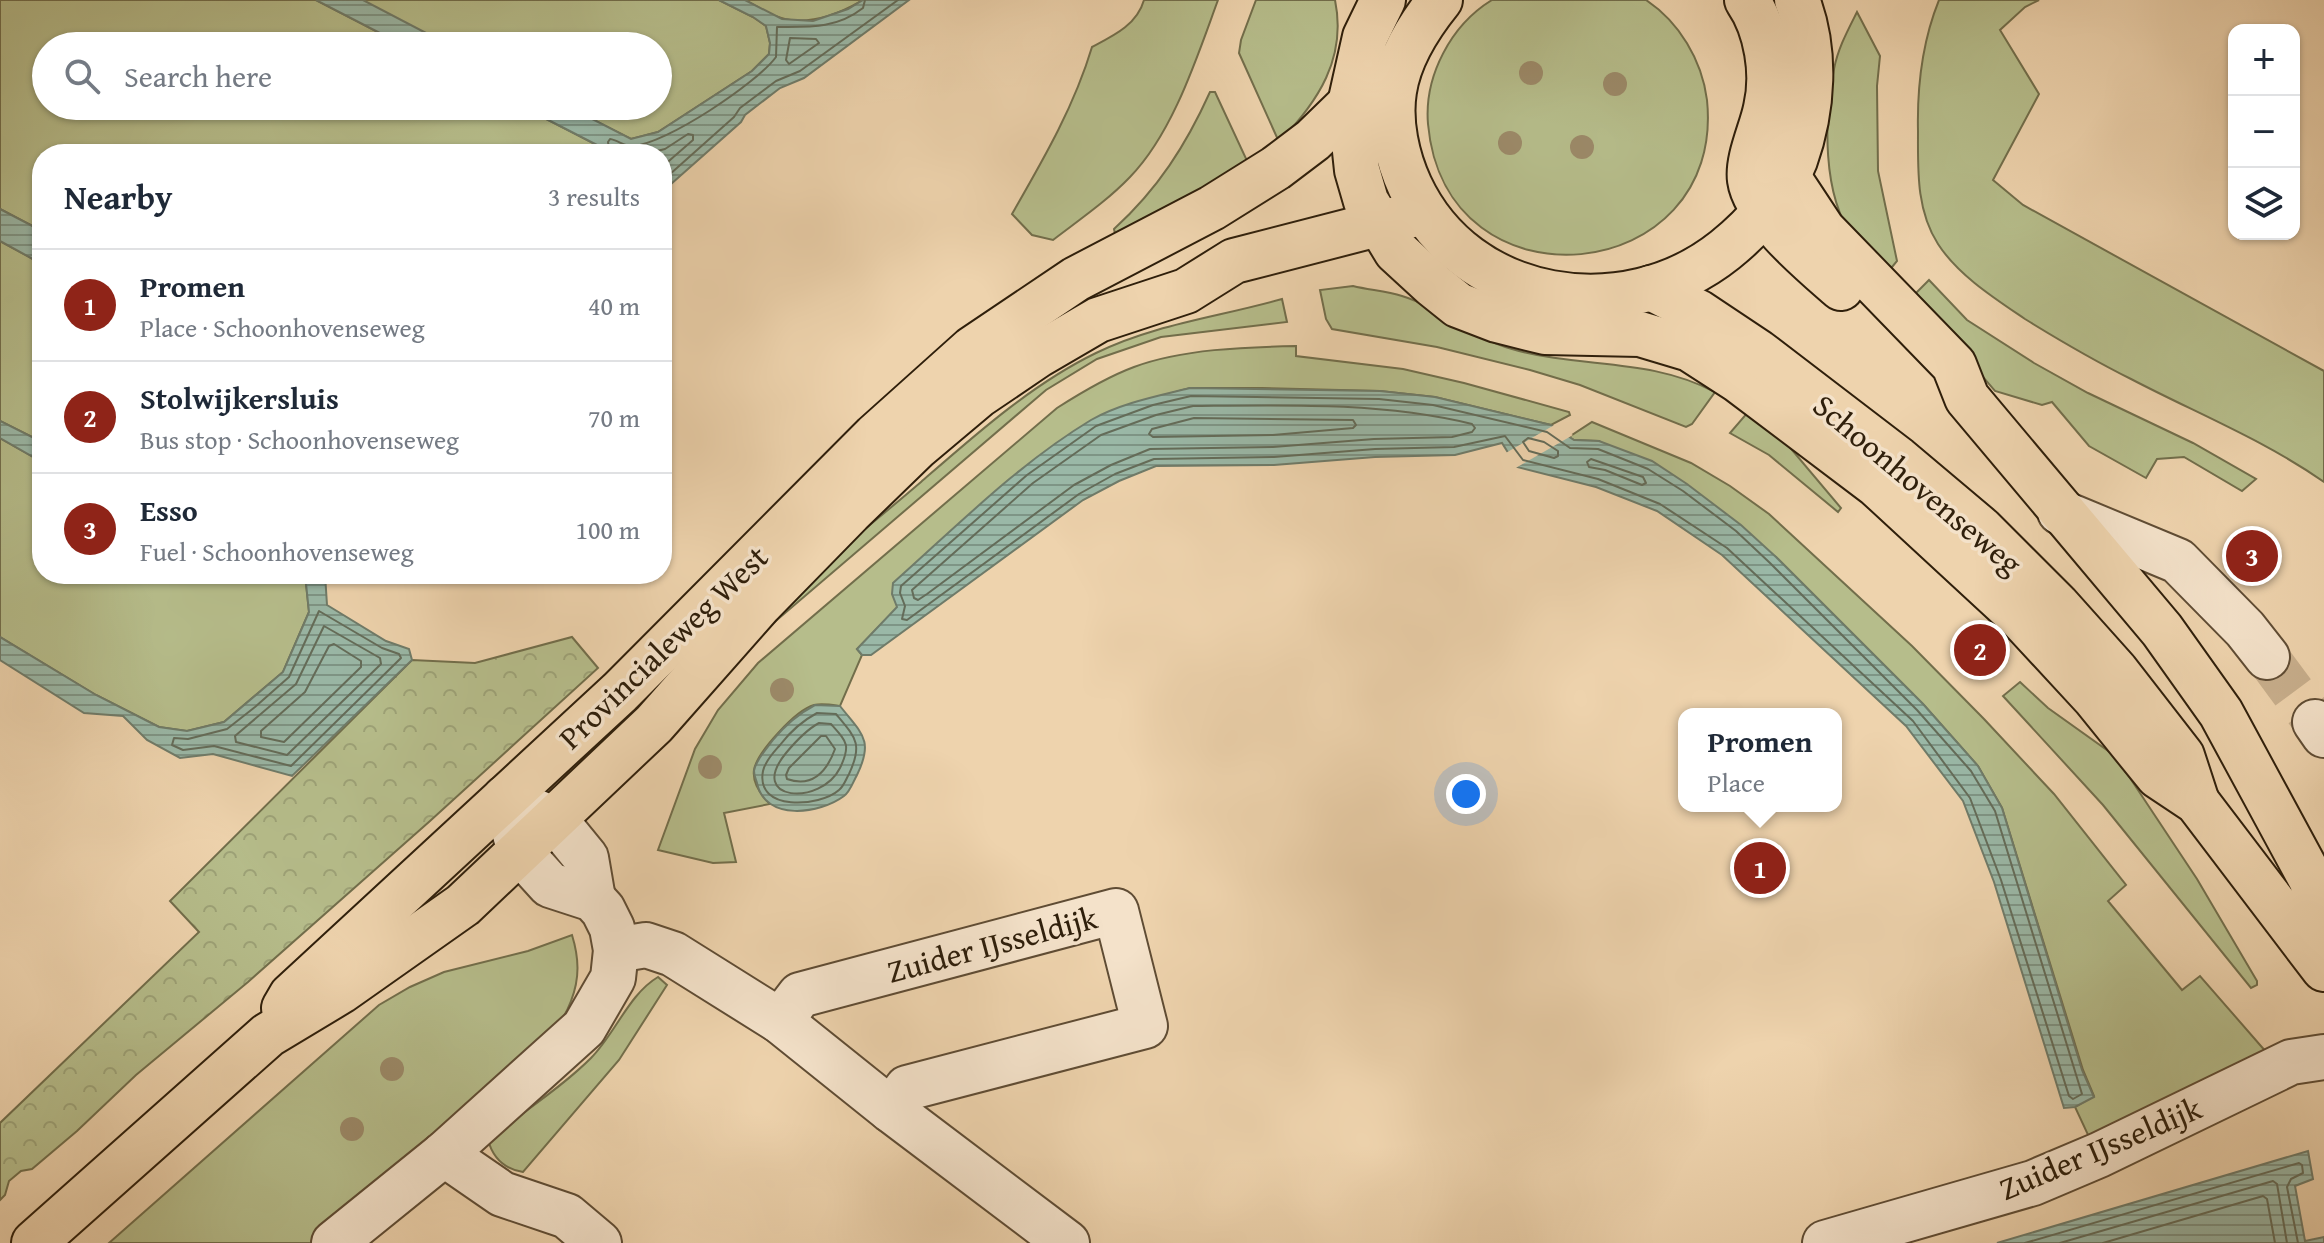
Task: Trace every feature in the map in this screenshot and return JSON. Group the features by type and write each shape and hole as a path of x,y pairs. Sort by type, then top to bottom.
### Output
{"main road":[{"path":"1381,0 1365,37 1350,104 1357,170 1366,201 1388,237"},
{"path":"1747,0 1766,47 1770,79 1750,180 1776,195"},
{"path":"1432,4 1408,51 1394,92 1393,121 1401,167 1424,212 1471,259 1506,281 1542,292 1592,298 1651,288 1680,279 1718,256 1743,236 1776,195 1803,136 1810,102 1804,4"},
{"name":"Provincialeweg West","path":"268,1035 291,996 620,692 913,400 972,349 1076,279 1212,208 1276,168 1313,140 1350,104"},
{"path":"1776,195 1779,229 1934,378 1967,398 2162,630 2221,713 2312,881 2324,944"},
{"name":"Provincialeweg West","path":"34,1243 268,1035 413,943 463,905 654,724 760,604 916,448 979,395 1098,320 1186,291 1243,289 1343,262 1424,212"},
{"name":"Schoonhovenseweg","path":"1388,237 1433,285 1458,305 1497,320 1545,332 1640,334 1690,349 1738,380 1877,485 2020,617 2094,697 2158,776 2197,802 2324,969"},
{"name":"Schoonhovenseweg","path":"1651,288 1698,312 1758,352 1898,459 1981,529 2057,605 2116,671 2182,756 2197,802"}],"street":[{"path":"2060,512 2178,561 2245,629 2267,657"},
{"path":"505,798 555,820 586,858 593,899"},
{"path":"334,1243 444,1154 584,1028 613,978 616,950 612,928 603,910 593,899 550,885 520,852 505,798"},
{"name":"Zuider IJsseldijk","path":"780,1021 800,995 1116,911 1145,1026 907,1088 891,1110"},
{"path":"616,950 646,945 673,954 780,1021 891,1110 1067,1243"},
{"name":"Zuider IJsseldijk","path":"1825,1243 2033,1183 2099,1155 2291,1062 2324,1057"},
{"path":"444,1154 502,1194 567,1216 599,1243"}],"green space":[{"path":"0,0 316,0 378,32 32,32 32,120 548,120 595,144 32,144 32,226 0,209"},
{"path":"357,0 719,0 766,26 770,43 769,54 752,71 658,132 631,139 594,120 672,120 672,32 420,32"},
{"path":"745,0 863,0 835,14 805,21 780,18"},
{"path":"1144,0 1218,0 1171,117 1145,159 1112,194 1053,240 1032,235 1012,214 1067,112 1092,47 1130,23"},
{"path":"1256,0 1335,0 1337,41 1326,78 1306,111 1279,142 1239,53"},
{"path":"1492,0 1646,0 1669,19 1694,57 1707,100 1701,163 1674,210 1632,240 1581,254 1529,250 1481,228 1446,186 1428,124 1428,106 1443,53 1464,23"},
{"path":"1939,0 2039,0 2025,7 2000,30 2039,94 1993,180 2023,205 2324,371 2324,482 2254,440 2051,335 1989,294 1946,255 1926,217 1918,160 1918,97 1922,64 1928,32"},
{"path":"1857,12 1880,56 1877,86 1878,171 1897,261 1888,272 1865,251 1843,220 1828,156 1828,110 1834,69"},
{"path":"1210,92 1215,92 1249,165 1116,238 1114,229 1170,165"},
{"path":"0,241 32,259 32,437 0,421"},
{"path":"1929,280 1967,320 2034,363 2088,393 2193,443 2256,479 2242,491 2184,457 2157,459 2146,478 2089,446 2052,402 2042,405 1995,391 1913,296"},
{"path":"1353,286 1416,301 1483,338 1512,349 1665,373 1715,392 1692,424 1686,427 1580,385 1530,370 1437,347 1332,329 1326,319 1320,290"},
{"path":"1282,299 1287,322 1161,337 1097,359 1046,390 750,643 695,706 685,722 679,717 746,637 788,595 962,446 1027,395 1072,366 1118,343 1164,328"},
{"path":"1296,346 1296,356 1403,369 1464,383 1569,412 1570,415 1551,425 1435,397 1380,391 1262,388 1190,388 1125,406 898,607 857,649 862,655 840,706 820,704 806,708 770,743 757,762 754,775 758,789 770,804 724,813 736,862 713,863 658,850 695,749 718,710 758,663 1057,408 1104,380 1153,361 1214,350"},
{"path":"1748,412 1782,438 1841,508 1838,512 1769,455 1730,433"},
{"path":"1592,422 1691,463 1730,486 1769,514 1912,646 2054,794 2126,885 2108,901 2182,990 2200,976 2267,1053 2089,1137 2075,1107 2094,1096 2083,1070 2002,808 1978,766 1923,704 1776,557 1599,441 1569,437"},
{"path":"0,438 32,456 32,584 306,584 309,612 283,672 224,722 187,731 159,727 96,695 0,637"},
{"path":"572,637 598,668 430,821 248,982 136,1075 77,1131 32,1169 21,1171 9,1181 0,1200 0,1123 199,932 170,901 412,660 475,663"},
{"path":"2020,682 2048,708 2111,753 2197,879 2257,985 2251,988 2103,805 2003,696"},
{"path":"572,935 577,960 576,984 571,1001 550,1037 500,1086 312,1243 109,1243 379,1005 444,972 528,951"},
{"path":"658,977 667,985 619,1060 523,1172 500,1162 488,1140 591,1058 639,993"}],"water":[{"path":"316,0 363,0 424,32 378,32"},
{"path":"719,0 745,0 782,19 813,21 848,9 863,0 909,0 804,78 780,88 745,115 672,183 672,144 595,144 548,120 594,120 631,139 658,132 752,71 769,54 766,26"},
{"path":"0,209 32,226 32,259 0,241"},
{"path":"1190,388 1380,391 1435,397 1551,425 1574,440 1599,441 1652,461 1741,525 1923,704 1978,766 2002,808 2082,1070 2094,1097 2075,1107 2064,1108 1994,882 1963,801 1906,726 1722,555 1657,511 1596,487 1517,467 1502,443 1455,455 1375,457 1274,465 1156,466 1083,500 871,655 862,655 857,649 897,607 892,594 893,583 1038,456 1103,414"},
{"path":"0,421 32,437 32,456 0,438"},
{"path":"306,584 326,584 327,605 386,641 409,649 412,660 292,776 213,754 180,758 147,740 123,716 84,713 0,660 0,637 96,695 159,727 187,731 224,722 283,672 309,612"},
{"path":"815,705 840,706 863,738 865,753 862,763 848,792 834,802 808,810 782,809 762,795 755,767 782,729"},
{"path":"2308,1151 2313,1179 2295,1186 2305,1241 2324,1237 2324,1243 1997,1243"}],"pier":[{"path":"1556,424 1573,435 1514,469 1504,454"}],"tunnel":[{"path":"2267,657 2315,722"}],"place":[{"name":"Esso","path":"2252,556"},
{"name":"Stolwijkersluis","path":"1980,650"},
{"name":"Promen","path":"1760,868"}]}
